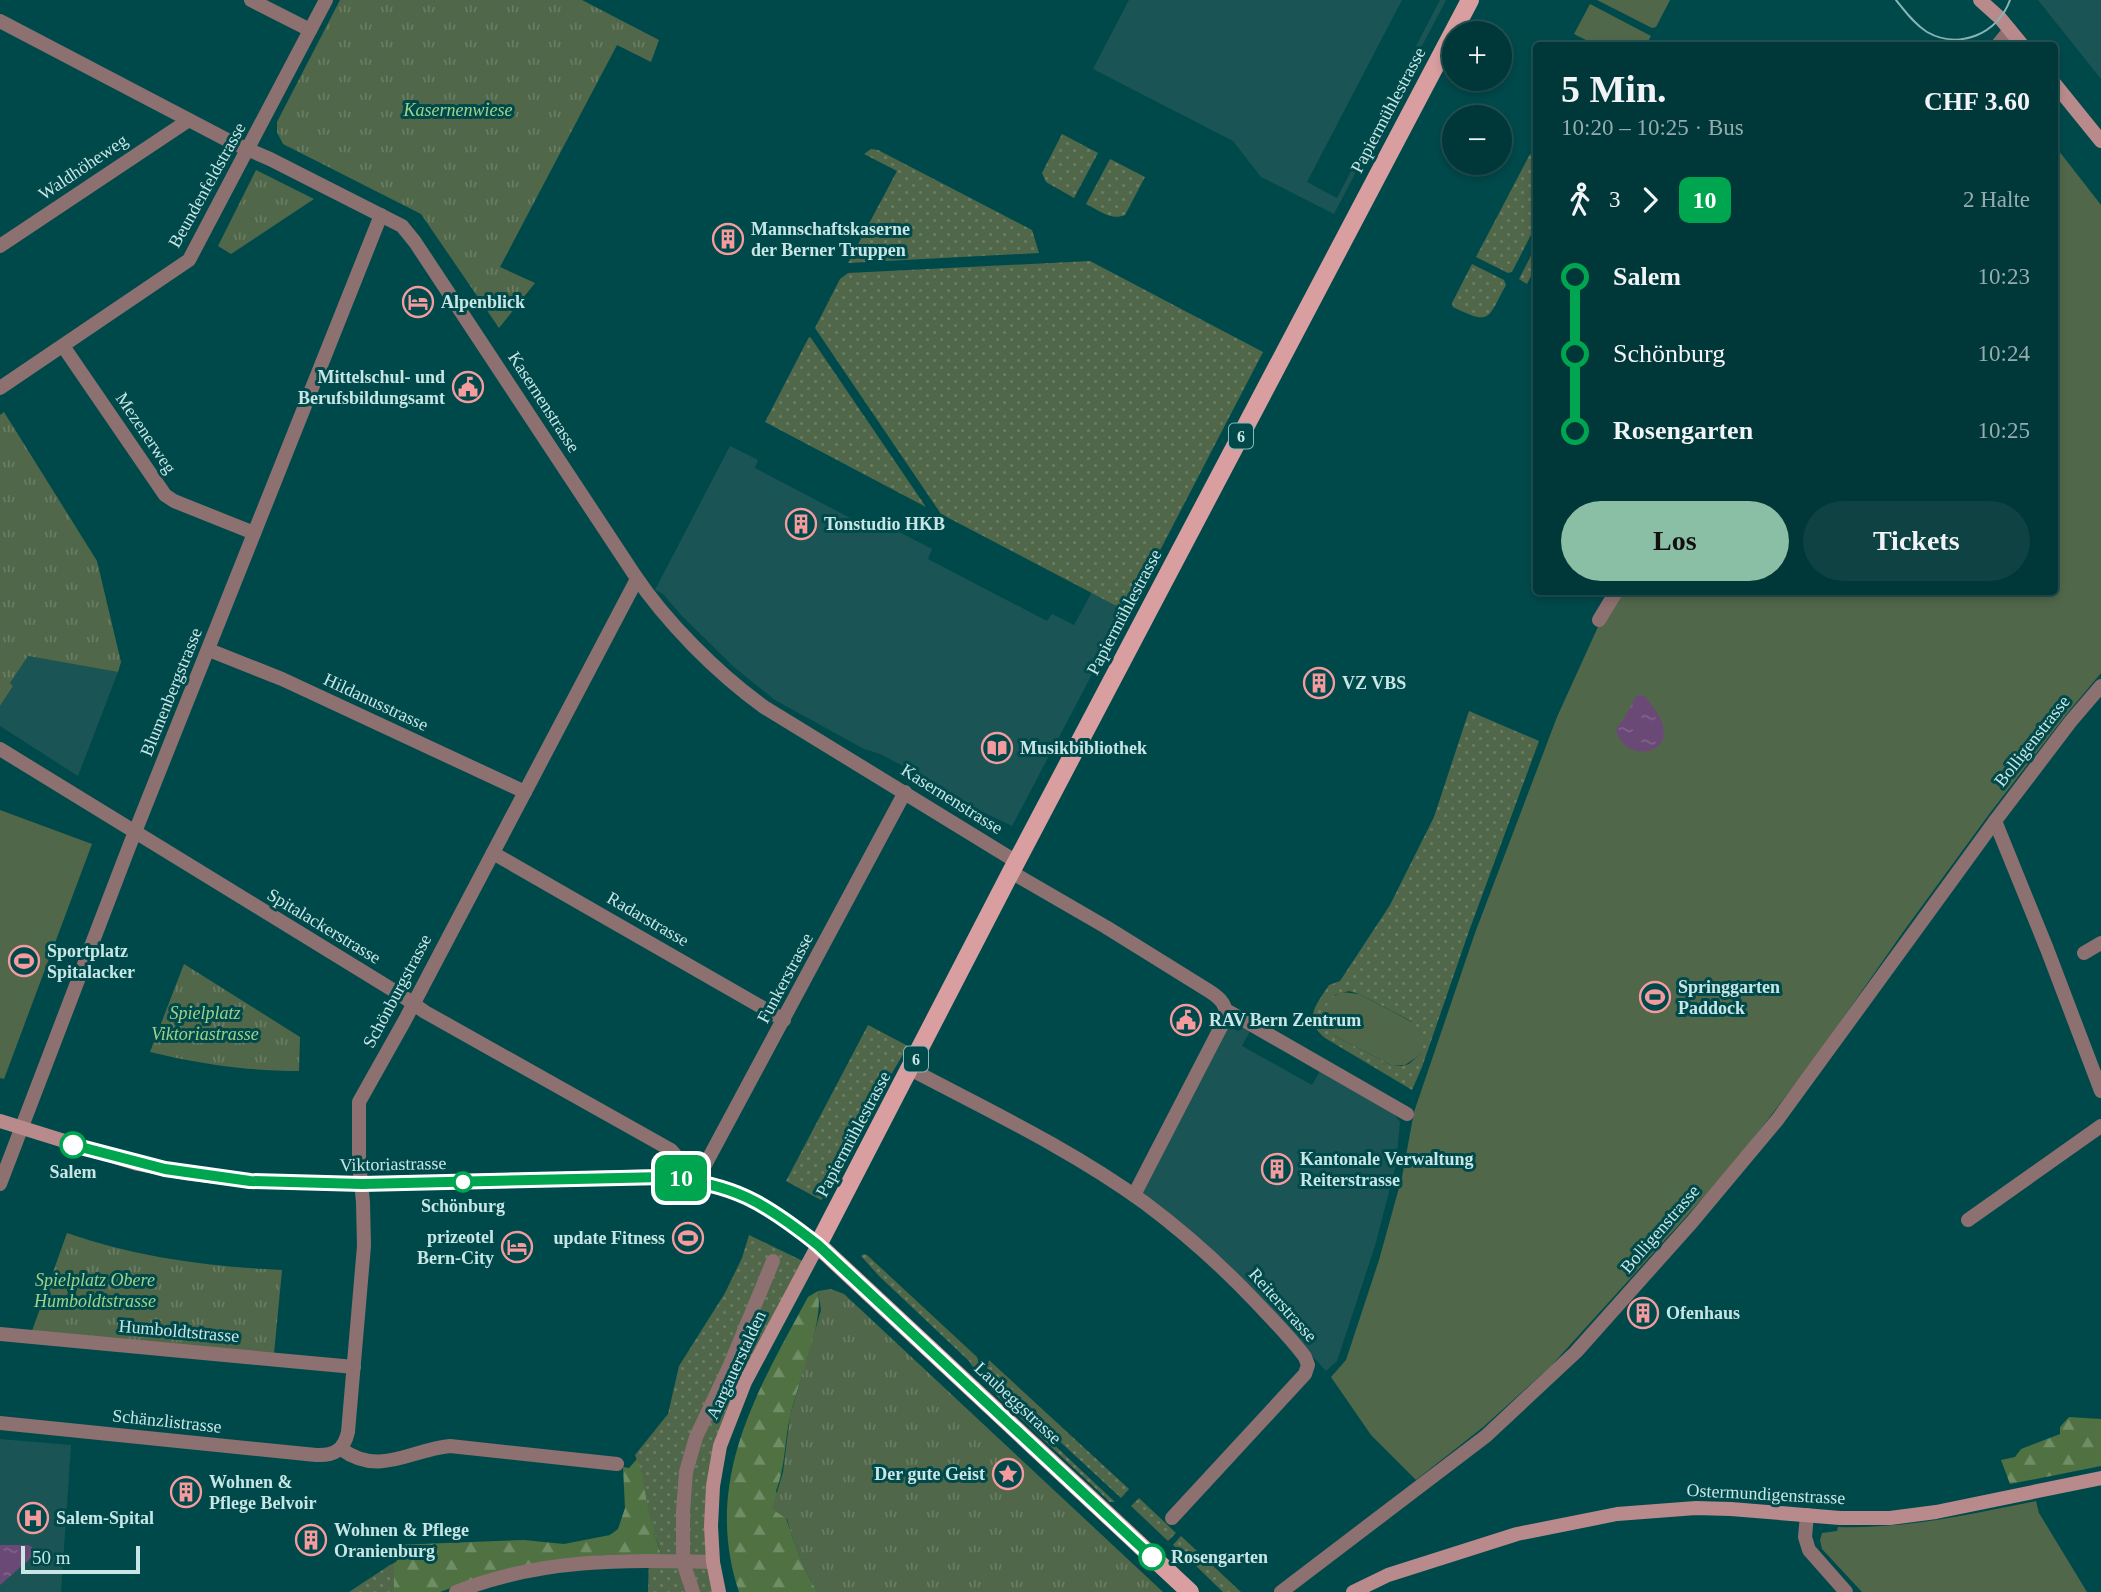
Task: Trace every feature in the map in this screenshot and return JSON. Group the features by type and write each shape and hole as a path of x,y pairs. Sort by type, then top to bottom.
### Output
{"main road":[{"name":"Papiermühlestrasse","path":"818,1245 1470,0"},
{"path":"1980,0 2000,18 2020,42"},
{"path":"1991,0 2000,18"},
{"path":"2058,88 2101,141"},
{"name":"Viktoriastrasse","path":"0,1121 103,1154 184,1173 250,1181 362,1184 664,1177 697,1180 749,1197 791,1223 818,1245"},
{"name":"Aargauerstalden","path":"719,1592 713,1562 711,1527 713,1486 724,1435 736,1400 818,1245"},
{"name":"Laubeggstrasse","path":"818,1245 1189,1592"},
{"name":"Ostermundigenstrasse","path":"1353,1592 1388,1576 1517,1534 1609,1516 1681,1508 1868,1519 1912,1516 2101,1478"}],"street":[{"path":"251,0 310,30"},
{"name":"Beundenfeldstrasse","path":"0,388 189,260 326,0"},
{"name":"Kasernenstrasse","path":"0,21 188,120 401,226 415,242 637,579 674,624 753,699 905,792 1014,867"},
{"path":"2000,42 2010,30"},
{"name":"Waldhöheweg","path":"0,246 188,120"},
{"name":"Blumenbergstrasse","path":"0,1184 135,832 381,215"},
{"name":"Mezenerweg","path":"63,346 167,497 254,533"},
{"name":"Schönburgstrasse","path":"336,1452 346,1441 348,1432 364,1246 359,1163 359,1102 637,579"},
{"path":"1599,620 1614,595"},
{"name":"Hildanusstrasse","path":"209,650 282,680 524,792"},
{"name":"Bolligenstrasse","path":"1281,1592 1486,1436 1576,1352 1692,1222 1778,1119 1995,821 2101,686"},
{"name":"Spitalackerstrasse","path":"0,749 413,1004 671,1150 697,1180"},
{"name":"Funkerstrasse","path":"697,1180 905,792"},
{"path":"1995,821 2101,1091"},
{"name":"Radarstrasse","path":"493,853 784,1020"},
{"path":"1014,867 1209,991 1221,1000 1226,1010 1225,1019 1133,1195"},
{"path":"2084,953 2101,943"},
{"path":"1226,1010 1407,1114"},
{"name":"Reiterstrasse","path":"910,1069 1048,1142 1133,1195 1184,1233 1226,1272 1303,1354 1308,1365 1303,1376 1172,1518"},
{"path":"1968,1220 2101,1126"},
{"name":"Aargauerstalden","path":"693,1592 683,1562 682,1520 686,1472 696,1437 730,1365 773,1261"},
{"name":"Humboldtstrasse","path":"0,1334 354,1367"},
{"name":"Schänzlistrasse","path":"0,1423 321,1455 336,1452 368,1462 393,1461 434,1448 450,1446 617,1464"},
{"path":"1807,1516 1805,1537 1809,1550 1846,1592"},
{"path":"456,1592 506,1576 564,1565 638,1560 713,1562"}],"shaded area":[{"path":"1129,0 1402,0 1307,182 1337,198 1440,0 1446,0 1334,214 1261,177 1233,141 1093,69"},
{"path":"2038,0 2101,0 2101,79"},
{"path":"730,446 758,460 755,468 873,530 878,521 932,549 928,559 1047,621 1052,614 1074,625 1092,592 1126,610 1012,826 775,700 735,668 663,594 655,590"},
{"path":"28,656 118,672 78,776 0,726 0,706 13,686 10,683"},
{"path":"1227,1026 1238,1031 1244,1028 1252,1029 1394,1114 1400,1122 1396,1165 1375,1246 1337,1361 1326,1371 1231,1267 1142,1193","holes":["1250,1031 1320,1071 1312,1085 1242,1046"]},
{"name":"Salem-Spital","path":"0,1439 71,1445 61,1592 0,1592"}],"green space":[{"name":"Kasernenwiese","path":"340,0 582,0 659,40 651,62 617,45 500,267 535,283 499,328 421,214 283,144 277,132 277,122"},
{"path":"1597,0 1670,0 1656,27 1652,28"},
{"path":"1590,4 1651,36 1648,42 1590,42 1574,34"},
{"path":"1062,134 1098,153 1074,198 1046,182 1042,173"},
{"path":"871,149 878,150 1032,230 1039,253 848,263 897,171 864,154"},
{"name":"Springgarten Paddock","path":"2058,150 2101,205 2101,673 1990,813 1813,1061 1732,1166 1551,1366 1482,1428 1416,1480 1371,1435 1331,1377 1346,1360 1379,1260 1402,1177 1414,1112 1475,933 1557,717 1602,618 1616,595 2058,595"},
{"path":"1530,154 1533,156 1533,231 1512,272 1508,273 1476,257"},
{"path":"1110,159 1145,177 1125,215 1115,217 1086,204"},
{"path":"256,170 314,199 231,254 218,246"},
{"path":"1533,252 1533,272 1527,284 1519,279"},
{"path":"1090,261 1263,352 1128,612 941,514 815,328 840,279 848,273"},
{"path":"1472,264 1504,280 1506,285 1487,316 1475,316 1453,307 1452,303"},
{"path":"809,337 811,338 926,507 765,422"},
{"path":"4,412 97,561 121,662 118,672 28,656 10,683 13,686 0,706 0,415"},
{"path":"1469,711 1539,741 1412,1090 1325,1038 1314,1025 1313,1018 1316,1006 1329,985 1340,981 1390,905 1434,817","holes":["1349,991 1411,1021 1420,1032 1421,1052 1409,1064 1393,1066 1335,1036 1335,995"]},
{"name":"Sportplatz Spitalacker","path":"0,810 92,844 4,1079 0,1078"},
{"name":"Spielplatz Viktoriastrasse","path":"184,964 300,1037 299,1071 224,1066 150,1052"},
{"path":"1341,992 1359,994 1414,1023 1422,1039 1421,1052 1417,1057 1405,1065 1393,1066 1335,1036 1325,1026 1323,1013 1330,999"},
{"path":"868,1025 908,1046 827,1194 821,1200 786,1181"},
{"name":"Spielplatz Obere Humboldtstrasse","path":"67,1233 119,1248 173,1259 282,1270 274,1354 32,1331"},
{"path":"749,1235 807,1263 744,1381 714,1468 718,1592 648,1592 649,1554 661,1553 635,1455 668,1414 679,1366 725,1293 742,1258"},
{"path":"864,1254 977,1357 984,1379 1115,1502 1110,1502 1000,1399 981,1380 969,1361 879,1276 861,1256"},
{"name":"Rosengarten","path":"831,1289 844,1294 1163,1592 818,1592 800,1557 787,1519 772,1509 783,1472 790,1416 821,1310 818,1291"},
{"path":"818,1291 819,1304 814,1336 790,1417 782,1472 776,1491 799,1555 818,1592 739,1592 729,1551 727,1512 731,1475 740,1438 770,1367 808,1297"},
{"path":"989,1360 1129,1489 1121,1498 990,1377 987,1368"},
{"path":"2069,1417 2101,1419 2101,1466 2010,1484 2001,1460 2015,1457 2021,1449 2060,1434 2060,1427"},
{"path":"637,1459 661,1554 564,1559 475,1579 440,1592 394,1592 394,1563 397,1561 394,1545 524,1540 564,1544 610,1535 618,1529 625,1508 623,1467 629,1468"},
{"path":"1139,1498 1176,1533 1168,1541 1131,1506"},
{"path":"2036,1501 2039,1513 2087,1592 1862,1592 1822,1549 1820,1540 1822,1533 1837,1531 1838,1527 1913,1523"},
{"path":"1181,1536 1241,1592 1223,1592 1194,1564 1196,1562 1173,1545"},
{"path":"394,1563 394,1592 349,1592 390,1565"}],"water":[{"path":"1642,695 1659,716 1664,730 1663,740 1648,751 1629,748 1616,729 1636,696"},
{"path":"0,1545 28,1545 32,1547 32,1557 0,1585"}],"tram line":[{"path":"1896,0 1922,29 1939,37 1952,39 1976,36 1987,30 2004,12 2010,0"}],"bus line":[{"name":"10","path":"73,1145 138,1164 250,1181 362,1184 664,1177 697,1180 731,1189 765,1206 818,1245 1152,1557"}],"place":[{"name":"Mannschaftskaserne der Berner Truppen","path":"728,239"},
{"name":"Alpenblick","path":"418,302"},
{"name":"Mittelschul- und Berufsbildungsamt","path":"468,387"},
{"name":"Tonstudio HKB","path":"801,524"},
{"name":"VZ VBS","path":"1319,683"},
{"name":"Musikbibliothek","path":"997,748"},
{"name":"Sportplatz Spitalacker","path":"24,961"},
{"name":"Springgarten Paddock","path":"1655,997"},
{"name":"RAV Bern Zentrum","path":"1186,1020"},
{"name":"Salem","path":"73,1145"},
{"name":"Kantonale Verwaltung Reiterstrasse","path":"1277,1169"},
{"name":"Schönburg","path":"463,1182"},
{"name":"update Fitness","path":"688,1238"},
{"name":"prizeotel Bern-City","path":"517,1247"},
{"name":"Ofenhaus","path":"1643,1313"},
{"name":"Der gute Geist","path":"1008,1474"},
{"name":"Wohnen & Pflege Belvoir","path":"186,1492"},
{"name":"Salem-Spital","path":"33,1518"},
{"name":"Wohnen & Pflege Oranienburg","path":"311,1540"},
{"name":"Rosengarten","path":"1152,1557"}]}
